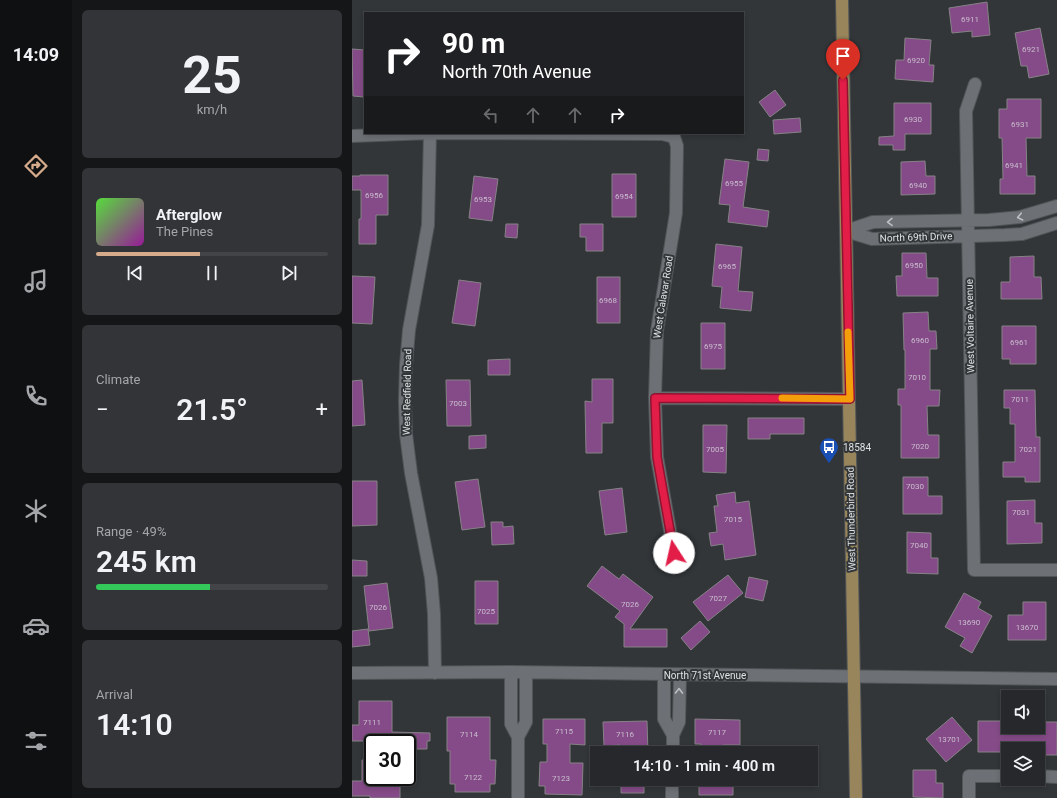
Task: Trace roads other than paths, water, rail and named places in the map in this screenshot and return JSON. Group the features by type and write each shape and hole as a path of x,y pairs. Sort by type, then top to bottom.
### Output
{"main road":[{"name":"West Thunderbird Road","path":"842,0 856,798"}],"street":[{"name":"West Voltaire Avenue","path":"975,84 966,111 974,570 1057,570"},
{"path":"352,136 430,134"},
{"name":"West Calavar Road","path":"430,134 662,134 674,137 677,146 676,213 657,331 655,398 657,457 674,553"},
{"name":"West Redfield Road","path":"430,134 428,225 409,330 405,401 406,434 411,474 431,578 434,614 435,673"},
{"name":"North 69th Drive","path":"846,231 873,222 1004,219 1020,217 1057,206"},
{"name":"North 69th Drive","path":"846,231 872,239 1005,235 1022,234 1057,223"},
{"path":"655,398 850,399"},
{"path":"511,672 511,724 518,737"},
{"name":"North 71st Avenue","path":"352,673 511,672 1057,679"},
{"path":"518,798 518,737 526,722 526,673"},
{"path":"664,674 664,719 673,734"},
{"path":"672,746 673,734 679,722 680,675"},
{"path":"511,707 526,707"},
{"path":"664,709 680,709"},
{"path":"969,798 969,776 1001,776"},
{"path":"1045,776 1057,776"},
{"path":"672,786 672,798"}],"place":[{"name":"18584","path":"829,464"}]}
